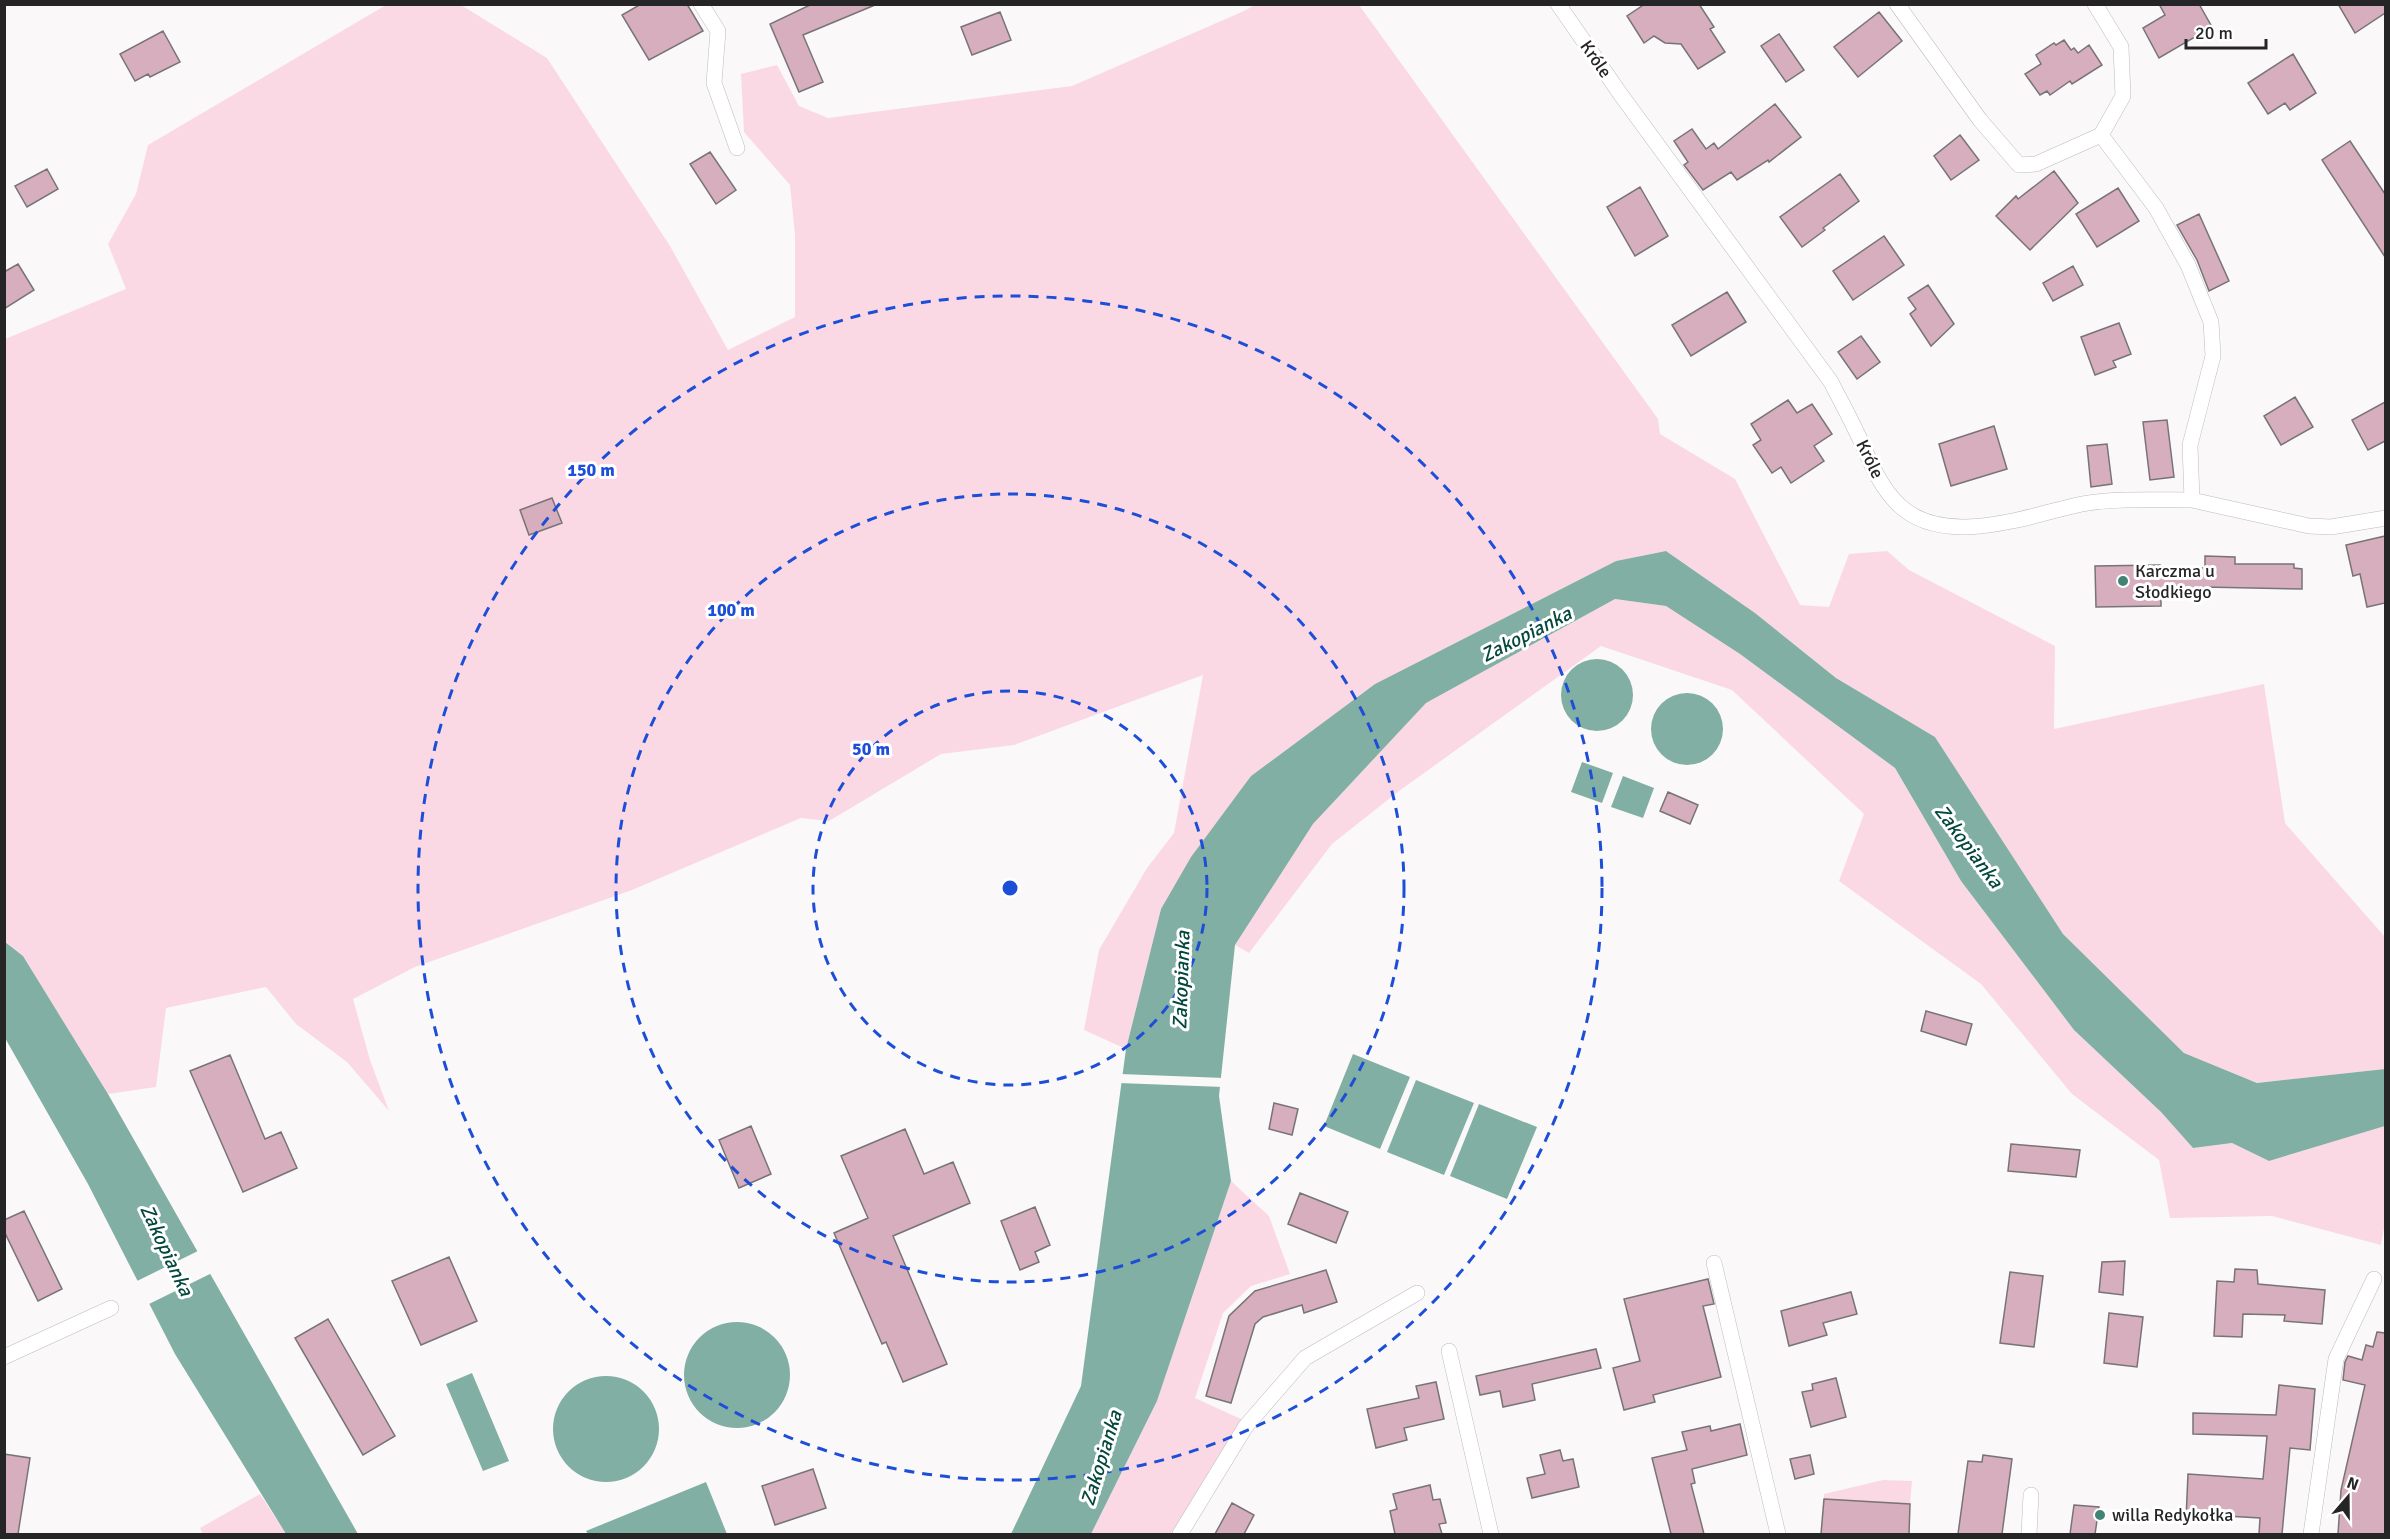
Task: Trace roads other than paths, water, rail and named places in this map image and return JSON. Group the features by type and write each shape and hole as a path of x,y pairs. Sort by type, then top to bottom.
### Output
{"lane":[{"path":"701,4 718,31 714,83 737,148"},
{"name":"Króle","path":"1558,4 1627,104 1831,382 1878,479 1899,506 1922,520 1956,527 2027,519 2084,504 2192,500 2309,526 2331,526 2385,518"},
{"path":"1897,4 1980,120 2019,165 2036,164 2101,135 2124,96 2121,47 2095,4"},
{"path":"2101,135 2156,208 2188,265 2211,322 2213,356 2190,445 2192,500"},
{"path":"1714,1263 1778,1534"},
{"path":"2311,1534 2336,1359 2374,1279"},
{"path":"1180,1534 1246,1426 1305,1358 1417,1293"},
{"path":"4,1357 111,1308"},
{"path":"1449,1351 1491,1534"},
{"path":"2029,1534 2031,1495"}],"water":[{"name":"Zakopianka","path":"1666,551 1755,613 1836,678 1935,737 2063,934 2184,1053 2257,1083 2385,1069 2385,1126 2269,1161 2232,1143 2193,1148 2161,1112 2074,1030 1961,881 1895,768 1740,654 1666,606 1615,599 1426,703 1313,824 1235,945 1219,1096 1231,1181 1157,1401 1091,1534 1011,1534 1081,1386 1126,1049 1161,909 1191,857 1251,776 1375,684 1616,561"},
{"path":"1597,659 1617,665 1627,675 1633,695 1627,715 1617,725 1597,731 1577,725 1567,715 1561,695 1567,675 1577,665"},
{"path":"1687,693 1707,699 1717,709 1723,729 1717,749 1707,759 1687,765 1667,759 1657,749 1651,729 1657,709 1667,699"},
{"path":"1582,762 1613,773 1602,803 1571,792"},
{"path":"1623,776 1654,788 1643,818 1611,807"},
{"name":"Zakopianka","path":"4,941 23,956 108,1094 358,1534 286,1534 175,1354 88,1184 5,1038"},
{"path":"1353,1054 1410,1077 1380,1149 1324,1126"},
{"path":"1416,1080 1474,1103 1444,1175 1387,1152"},
{"path":"1479,1104 1537,1127 1507,1199 1450,1176"},
{"path":"737,1322 757,1326 774,1338 786,1355 790,1375 786,1395 774,1412 757,1424 737,1428 717,1424 700,1412 688,1395 684,1375 688,1355 700,1338 717,1326"},
{"path":"472,1373 509,1461 483,1471 446,1384"},
{"path":"606,1376 626,1380 643,1392 655,1409 659,1429 655,1449 643,1466 626,1478 606,1482 586,1478 569,1466 557,1449 553,1429 557,1409 569,1392 586,1380"},
{"path":"706,1482 727,1534 588,1534 586,1531"}],"place":[{"name":"Karczma u Słodkiego","path":"2123,581"},
{"name":"willa Redykołka","path":"2100,1515"}]}
